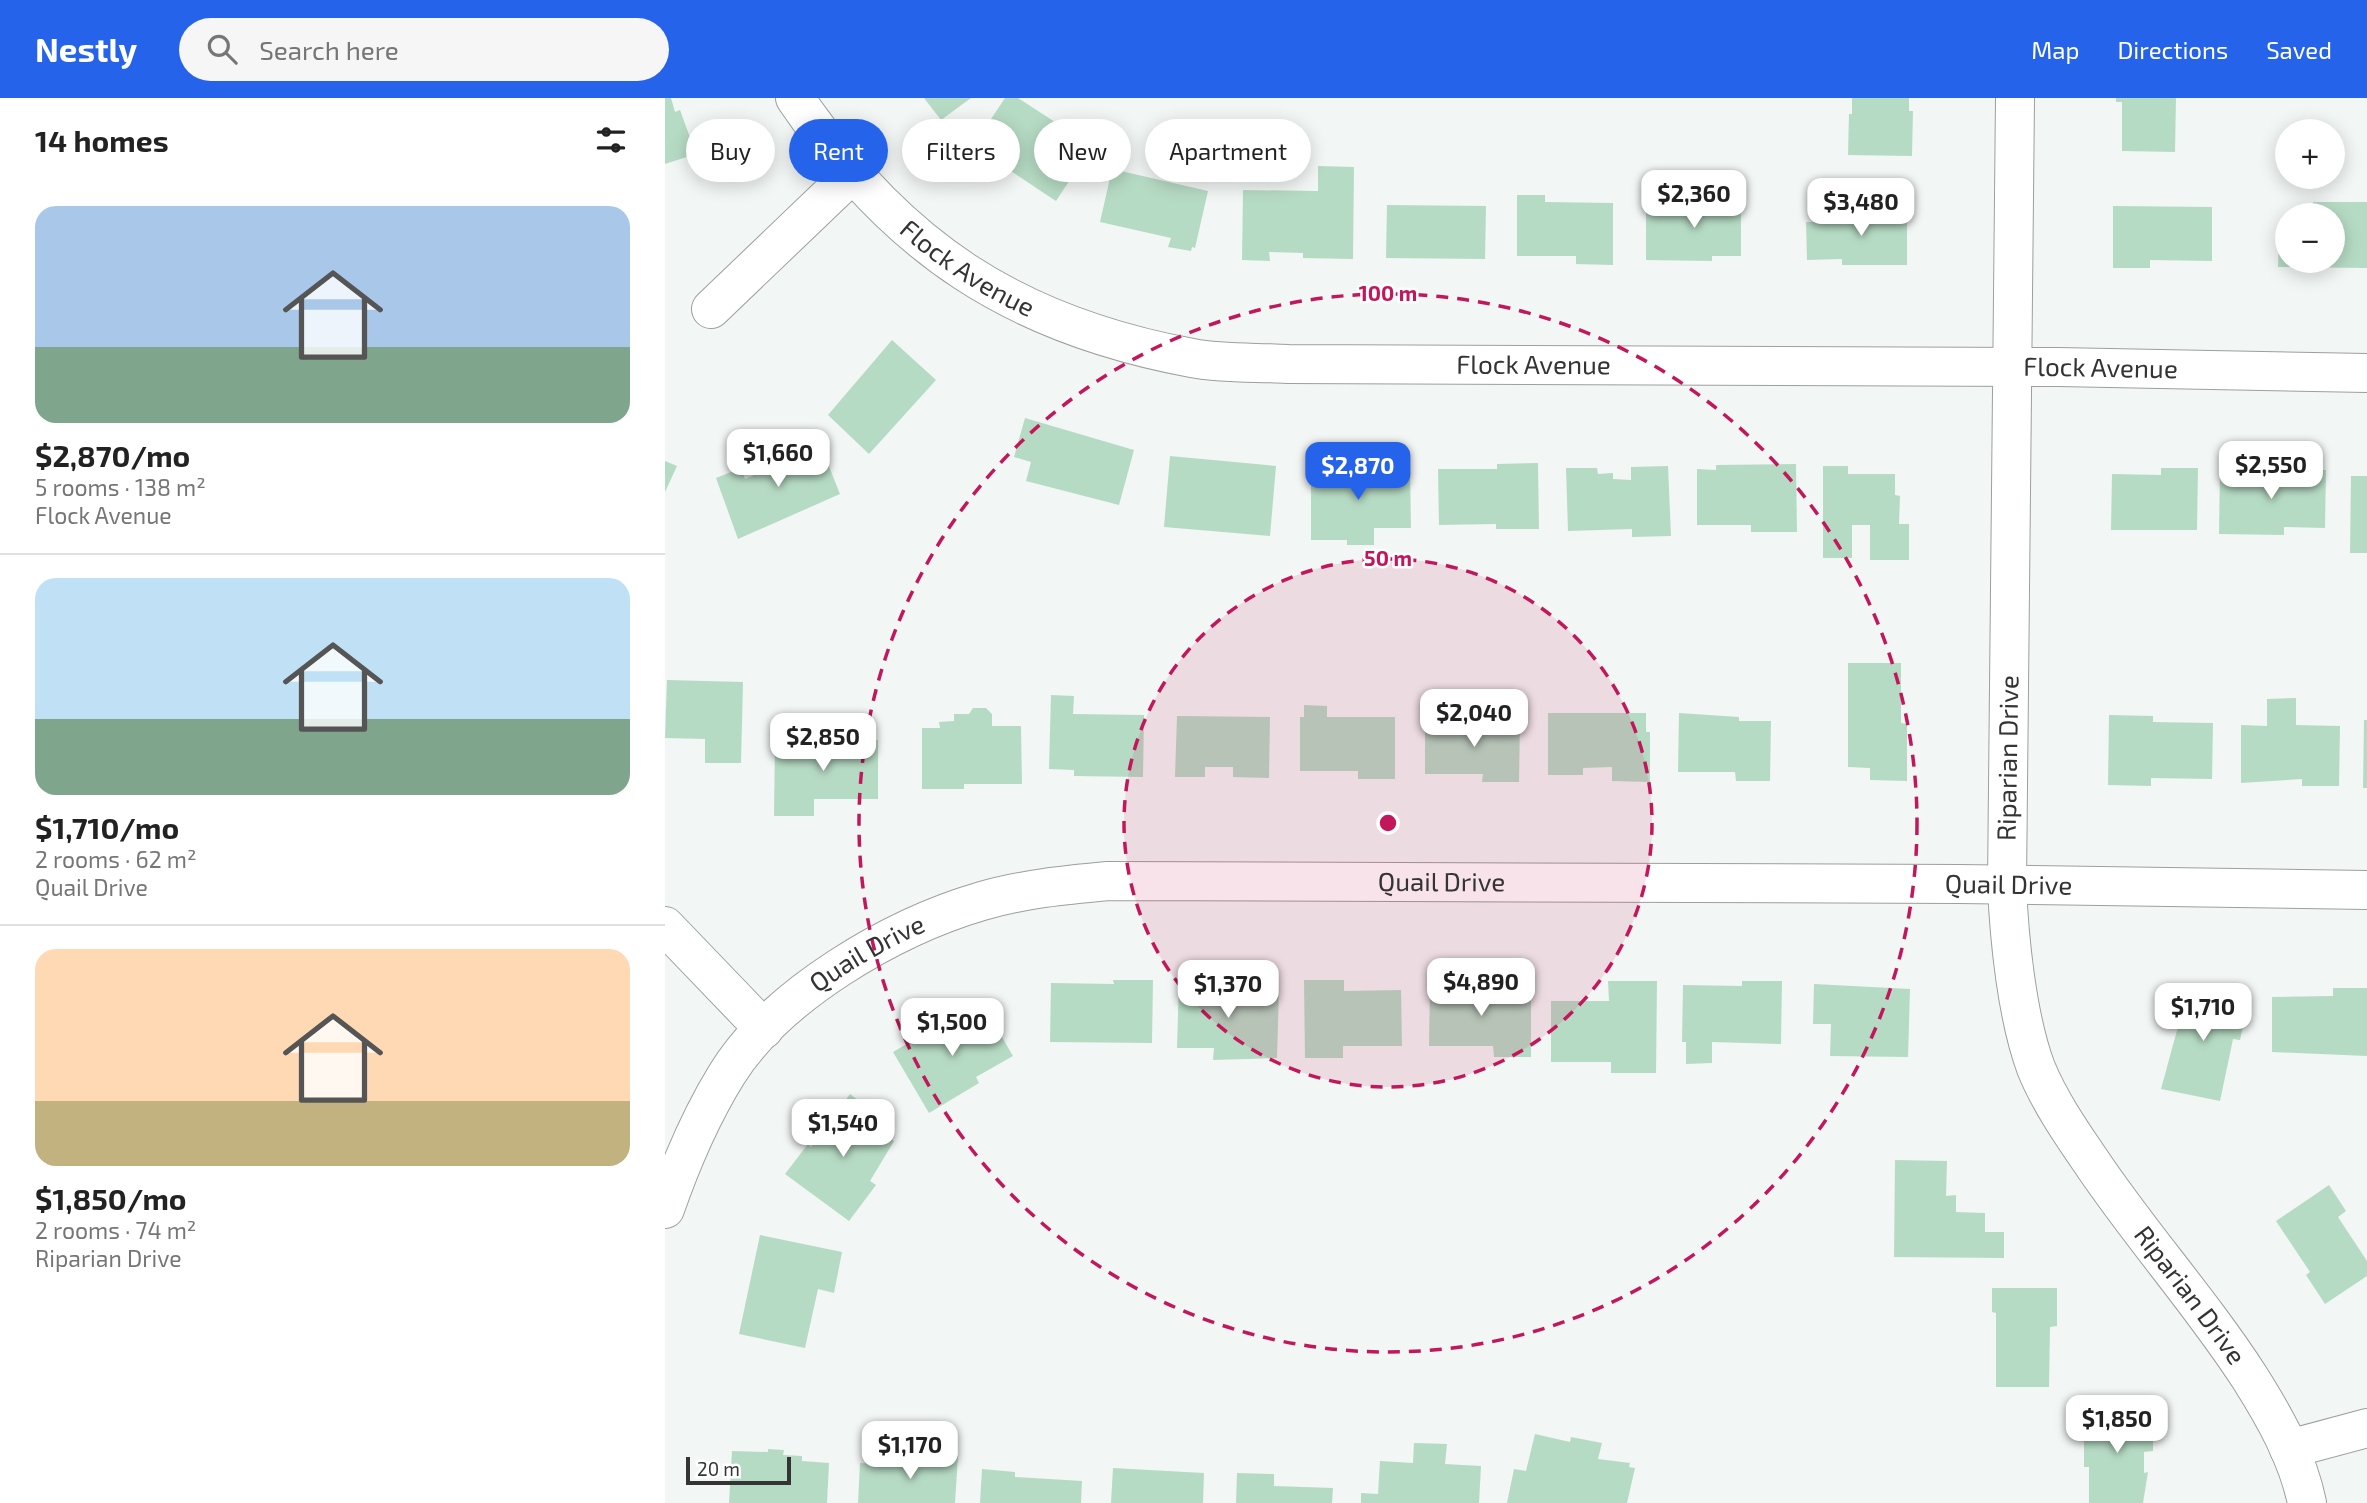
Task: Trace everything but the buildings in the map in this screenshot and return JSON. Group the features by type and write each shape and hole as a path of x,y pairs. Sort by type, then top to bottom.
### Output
{"street":[{"name":"Flock Avenue","path":"795,98 810,119"},
{"name":"Riparian Drive","path":"2015,98 2007,885 2008,933 2021,1003 2036,1067 2054,1104 2120,1205 2228,1343 2270,1409 2289,1448 2308,1503"},
{"path":"711,309 844,182"},
{"name":"Flock Avenue","path":"860,182 918,239 967,274 1034,311 1112,340 1195,359 1288,364 2367,373"},
{"name":"Quail Drive","path":"665,1209 680,1166 727,1074 764,1029 795,1001 841,967 919,925 981,901 1041,887 1108,881 2007,885 2367,890"},
{"path":"665,926 764,1029"},
{"path":"2289,1448 2367,1428"}]}
